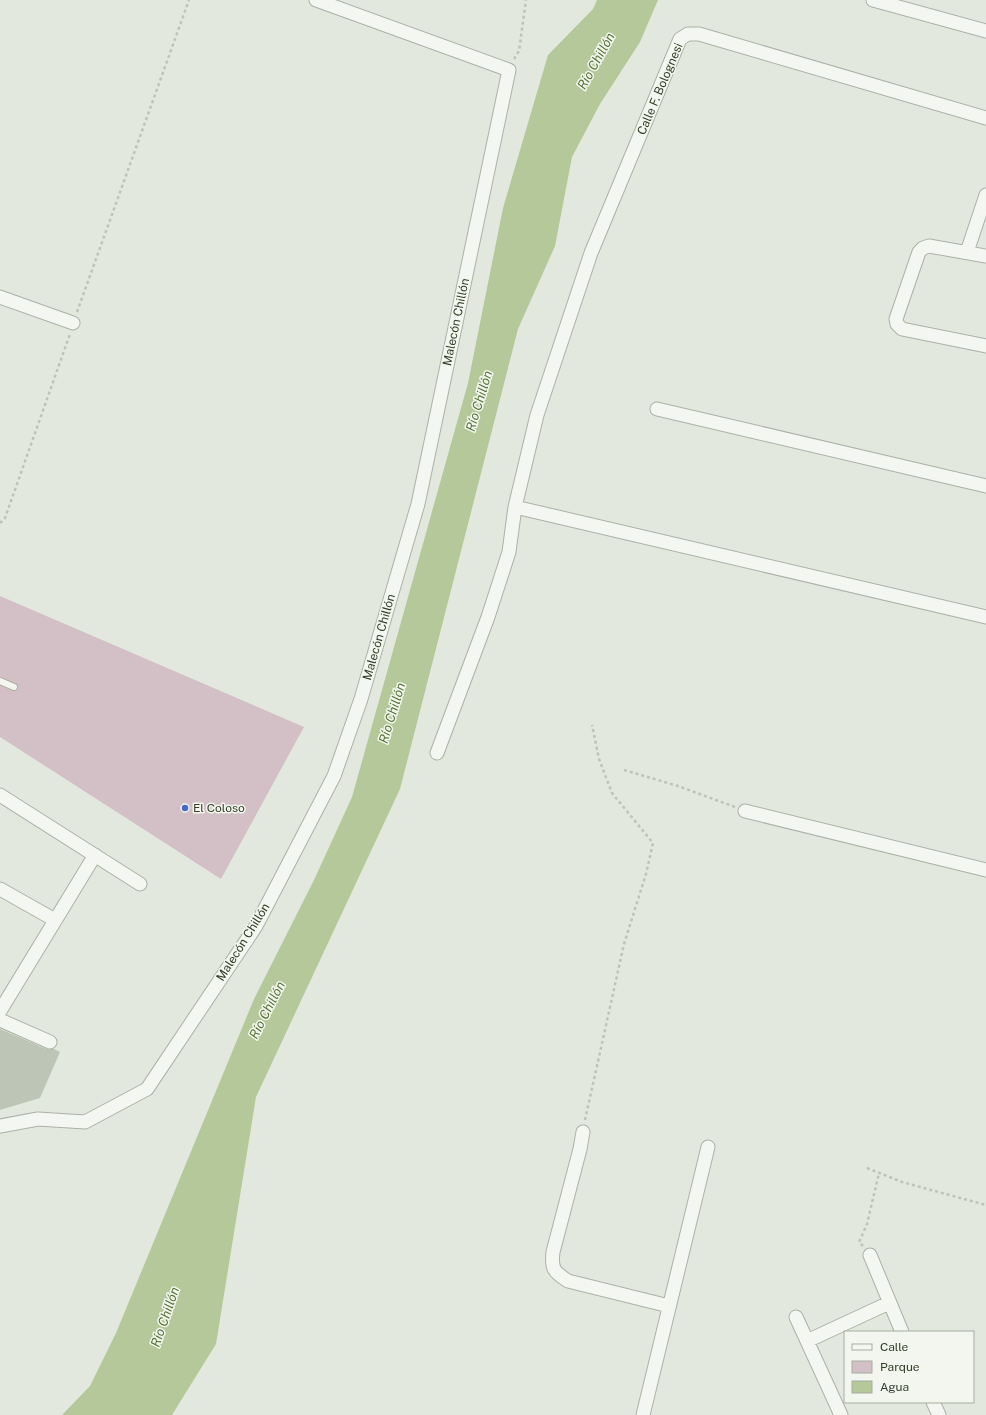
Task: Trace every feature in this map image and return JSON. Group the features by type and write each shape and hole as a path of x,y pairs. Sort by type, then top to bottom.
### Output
{"street":[{"path":"316,0 509,70"},
{"path":"873,0 986,31"},
{"name":"Calle F. Bolognesi","path":"515,507 537,415 591,253 680,39 688,34 699,34 986,118"},
{"name":"Malecón Chillón","path":"0,1126 38,1119 85,1122 147,1089 256,926 334,776 361,699 418,504 509,70"},
{"path":"967,252 986,194"},
{"path":"986,256 929,246 923,248 919,252 896,319 897,324 902,328 986,346"},
{"path":"0,297 73,323"},
{"path":"657,409 986,486"},
{"path":"437,753 488,617 509,552 515,507 986,617"},
{"path":"0,795 140,884"},
{"path":"745,811 986,870"},
{"path":"0,1011 95,855"},
{"path":"0,889 56,920"},
{"path":"0,1020 50,1042"},
{"path":"582,1132 580,1149 553,1252 552,1263 555,1273 568,1281 669,1306"},
{"path":"643,1415 708,1147"},
{"path":"870,1255 902,1331"},
{"path":"807,1341 889,1303"},
{"path":"796,1317 841,1415"},
{"path":"933,1403 939,1415"}],"lane":[{"path":"0,681 14,687"}],"path":[{"path":"0,523 5,518 189,0"},
{"path":"509,70 519,51 526,0"},
{"path":"582,1132 624,944 654,843 612,793 599,759 592,725"},
{"path":"624,770 678,786 745,811"},
{"path":"867,1168 902,1182 986,1205"},
{"path":"870,1255 859,1242 867,1224 879,1173"}],"green space":[{"name":"El Coloso","path":"0,596 304,727 221,879 0,737"}],"water":[{"name":"Río Chillón","path":"597,0 658,0 640,42 600,104 572,157 555,246 518,329 400,789 256,1097 216,1344 172,1415 62,1415 90,1386 116,1333 254,999 314,880 352,797 468,383 503,208 548,55 593,9"}],"building":[{"path":"0,1029 47,1049 54,1049 60,1052 40,1098 0,1110"}],"place":[{"name":"El Coloso","path":"185,808"}]}
